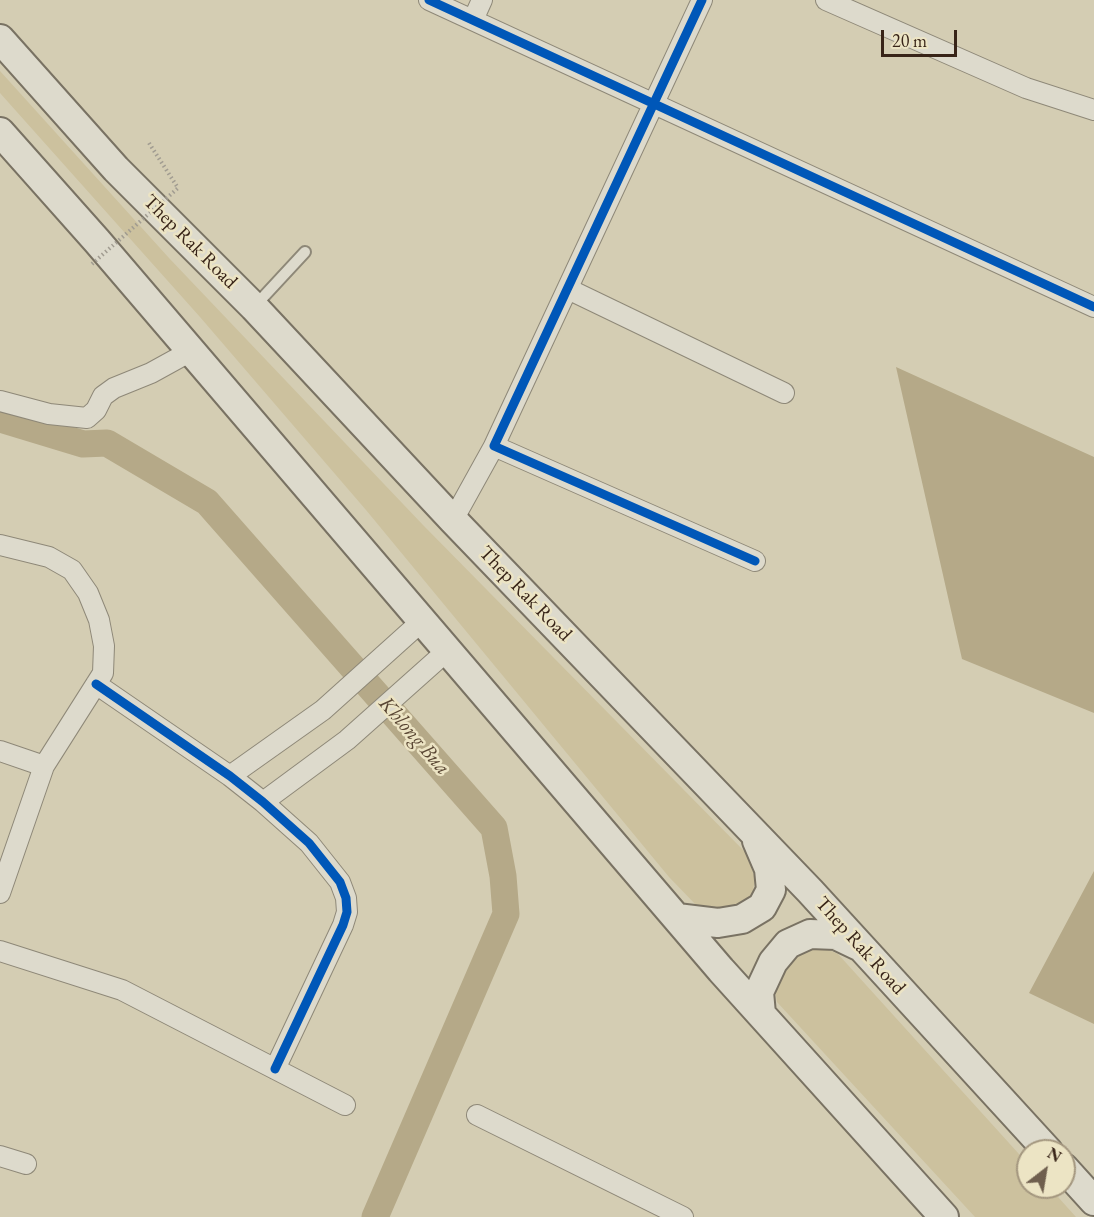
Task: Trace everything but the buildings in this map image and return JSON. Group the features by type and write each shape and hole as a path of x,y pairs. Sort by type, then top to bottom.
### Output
{"main road":[{"name":"Thep Rak Road","path":"0,39 116,169 254,307 453,520 752,831 1037,1139"},
{"path":"0,132 677,918 944,1217"},
{"path":"677,918 718,923 742,919 762,907 771,890 769,869 752,831"},
{"path":"761,1014 759,992 773,963 788,944 810,934 836,935 861,948"},
{"path":"1076,1181 1094,1201"}],"street":[{"path":"429,0 1094,307"},
{"path":"473,20 482,0"},
{"path":"453,520 494,446 702,0"},
{"path":"826,0 1026,88 1094,110"},
{"path":"568,289 784,393"},
{"path":"0,401 49,414 87,418 96,410 103,396 114,388 151,373 191,351"},
{"path":"494,446 755,561"},
{"path":"0,545 49,556 72,570 88,593 99,620 104,646 103,673 44,766 0,893"},
{"path":"230,776 323,710 422,621"},
{"path":"263,802 347,740 448,651"},
{"path":"96,684 230,776 263,802 309,843 340,882 346,898 347,912 343,925 275,1069"},
{"path":"0,751 44,766"},
{"path":"0,951 122,990 345,1105"},
{"path":"477,1115 683,1217"},
{"path":"0,1156 26,1164"}],"lane":[{"path":"254,307 305,252"}],"path":[{"path":"92,264 178,188 149,143"}],"shaded area":[{"path":"0,71 169,258 423,525 747,854 755,879 752,896 722,914 697,906 669,877 366,510 200,317 0,93"},
{"path":"896,367 1094,457 1094,713 962,659"},
{"path":"1094,871 1094,1024 1029,993"},
{"path":"822,947 838,954 1016,1151 1016,1199 1060,1199 1076,1217 975,1217 777,1002 774,983 802,949"}],"waterway":[{"name":"Khlong Bua","path":"0,419 83,444 107,443 207,502 494,828 503,876 506,914 375,1217"}],"cycle path":[{"path":"429,0 1094,307"},
{"path":"702,0 494,446 755,561"},
{"path":"96,684 230,776 263,802 309,843 340,882 346,898 347,912 343,925 275,1069"}]}
